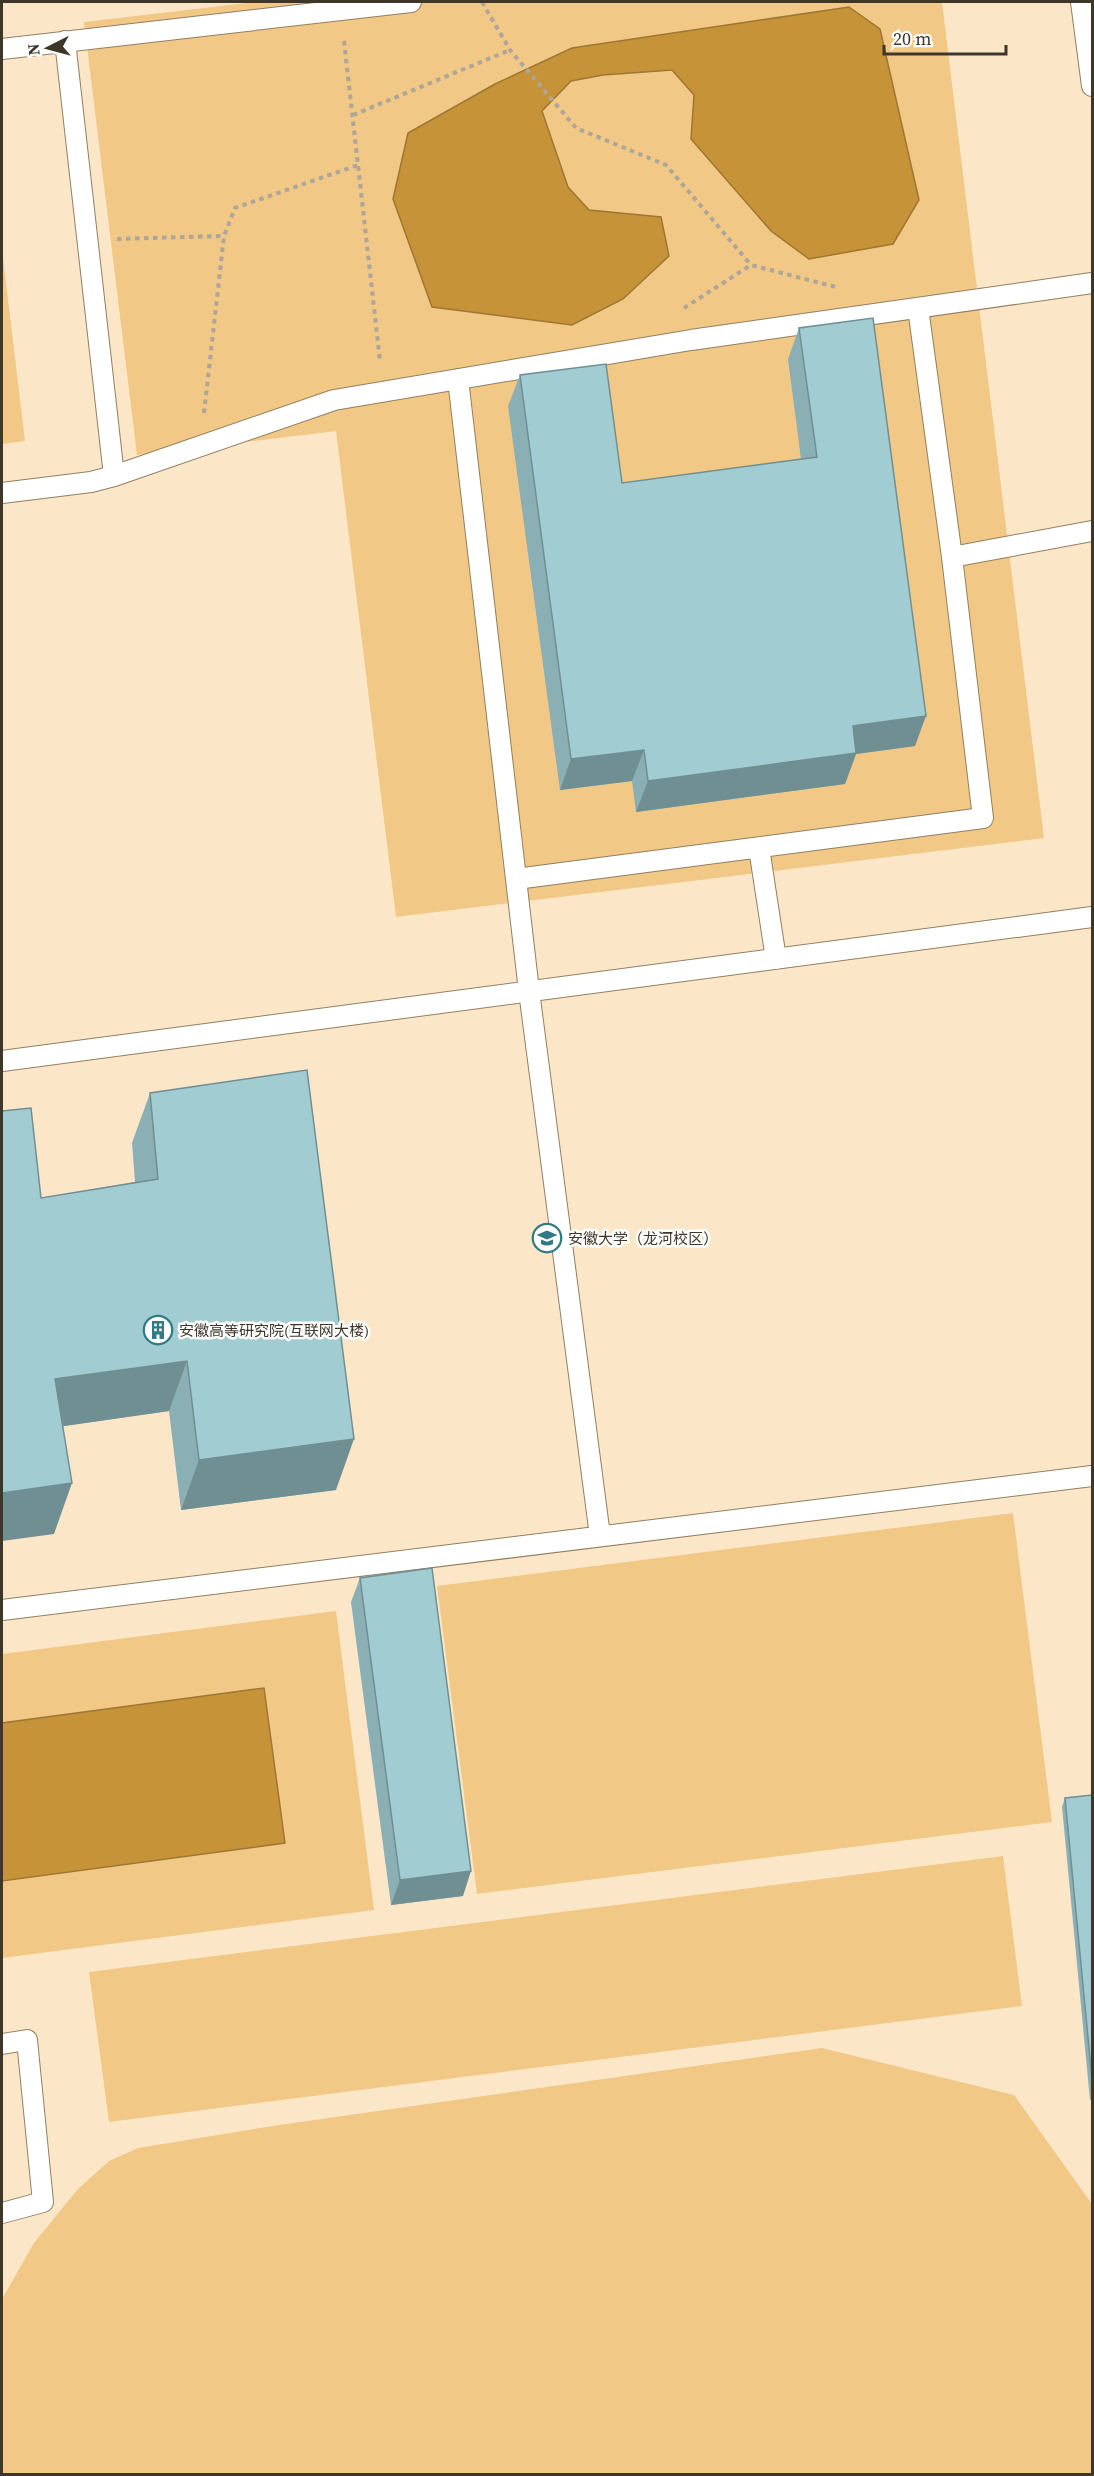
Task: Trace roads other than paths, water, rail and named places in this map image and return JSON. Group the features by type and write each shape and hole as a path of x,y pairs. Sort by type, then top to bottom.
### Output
{"lane":[{"path":"2,49 411,2"},
{"path":"1081,2 1092,86"},
{"path":"65,41 114,476"},
{"path":"2,494 91,482 114,476 334,400 691,340 1092,283"},
{"path":"516,879 983,818 952,557 918,308"},
{"path":"458,379 529,991 600,1536"},
{"path":"952,557 1092,531"},
{"path":"759,848 776,958"},
{"path":"2,1061 1092,917"},
{"path":"2,1610 1092,1476"},
{"path":"2,2044 27,2040 43,2202 2,2213"}],"place":[{"name":"安徽大学（龙河校区）","path":"547,1238"},
{"name":"安徽高等研究院(互联网大楼)","path":"158,1330"}]}
